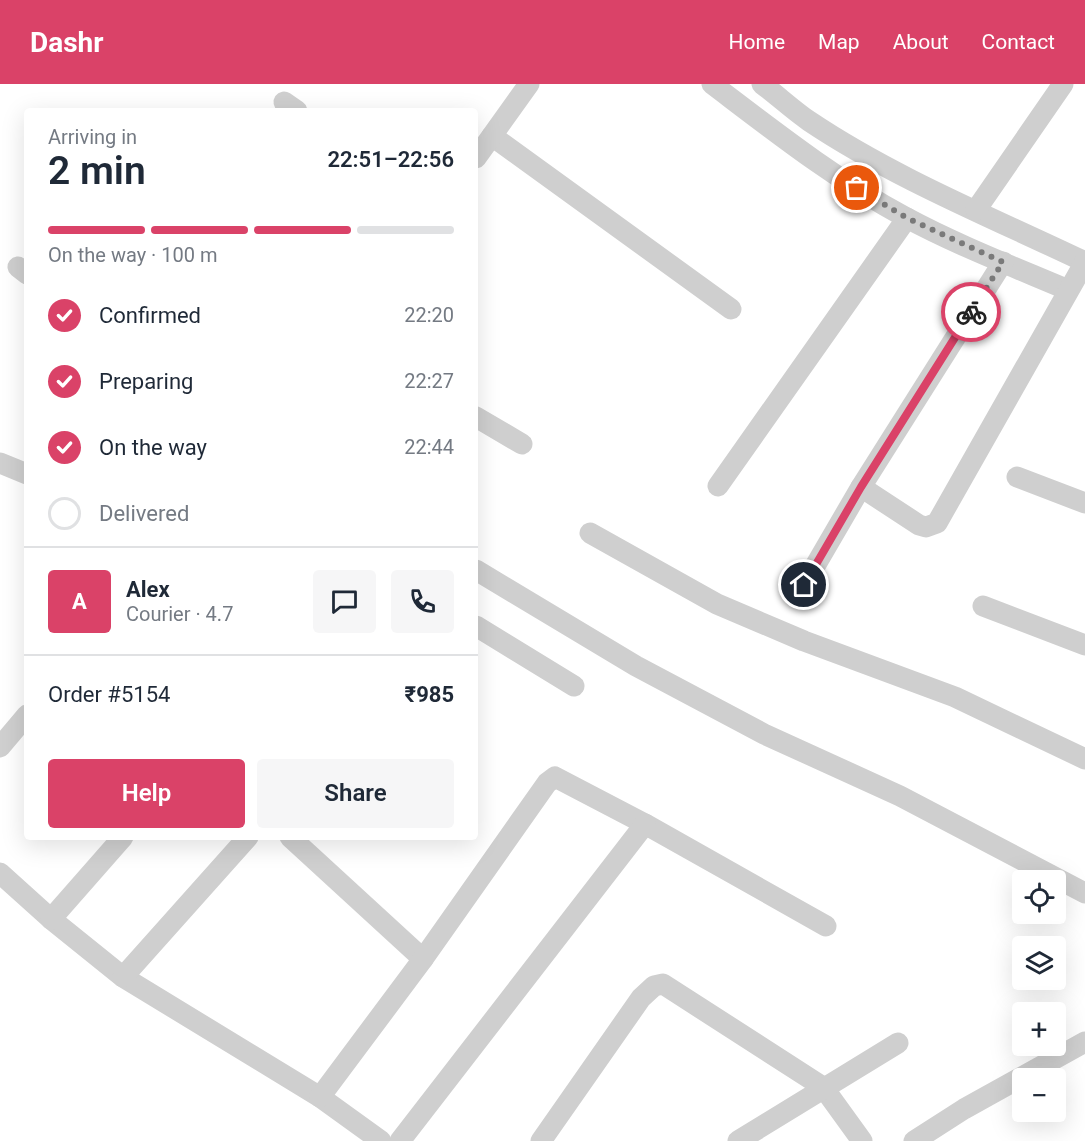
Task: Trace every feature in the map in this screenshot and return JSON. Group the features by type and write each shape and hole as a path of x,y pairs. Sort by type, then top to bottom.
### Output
{"street":[{"path":"478,155 529,84"},
{"path":"712,84 789,142 874,199 907,218 1068,290"},
{"path":"762,84 807,120 836,137 1084,267 1068,290 937,523 926,527 919,525 861,487"},
{"path":"976,210 1063,84"},
{"path":"492,136 731,309"},
{"path":"718,486 907,218"},
{"path":"804,585 861,487 1003,262"},
{"path":"478,418 522,444"},
{"path":"0,463 24,473"},
{"path":"1017,477 1085,503"},
{"path":"590,533 717,604 804,641 955,697 1085,759"},
{"path":"478,571 636,666 764,734 900,796 1085,893"},
{"path":"983,606 1085,645"},
{"path":"478,627 574,686"},
{"path":"0,747 24,719"},
{"path":"320,1097 551,779 561,779 826,926"},
{"path":"400,1141 645,824"},
{"path":"51,919 120,840"},
{"path":"123,977 246,840"},
{"path":"293,840 423,958"},
{"path":"0,873 51,919 123,977 320,1097 381,1141"},
{"path":"545,1140 641,998 659,984 663,984 824,1087 862,1141"},
{"path":"914,1141 964,1109 1085,1042"},
{"path":"738,1141 898,1043"}],"way so far":[{"path":"857,188 907,218 1003,262 971,312"}],"route":[{"path":"804,585 861,487 971,312"}]}
